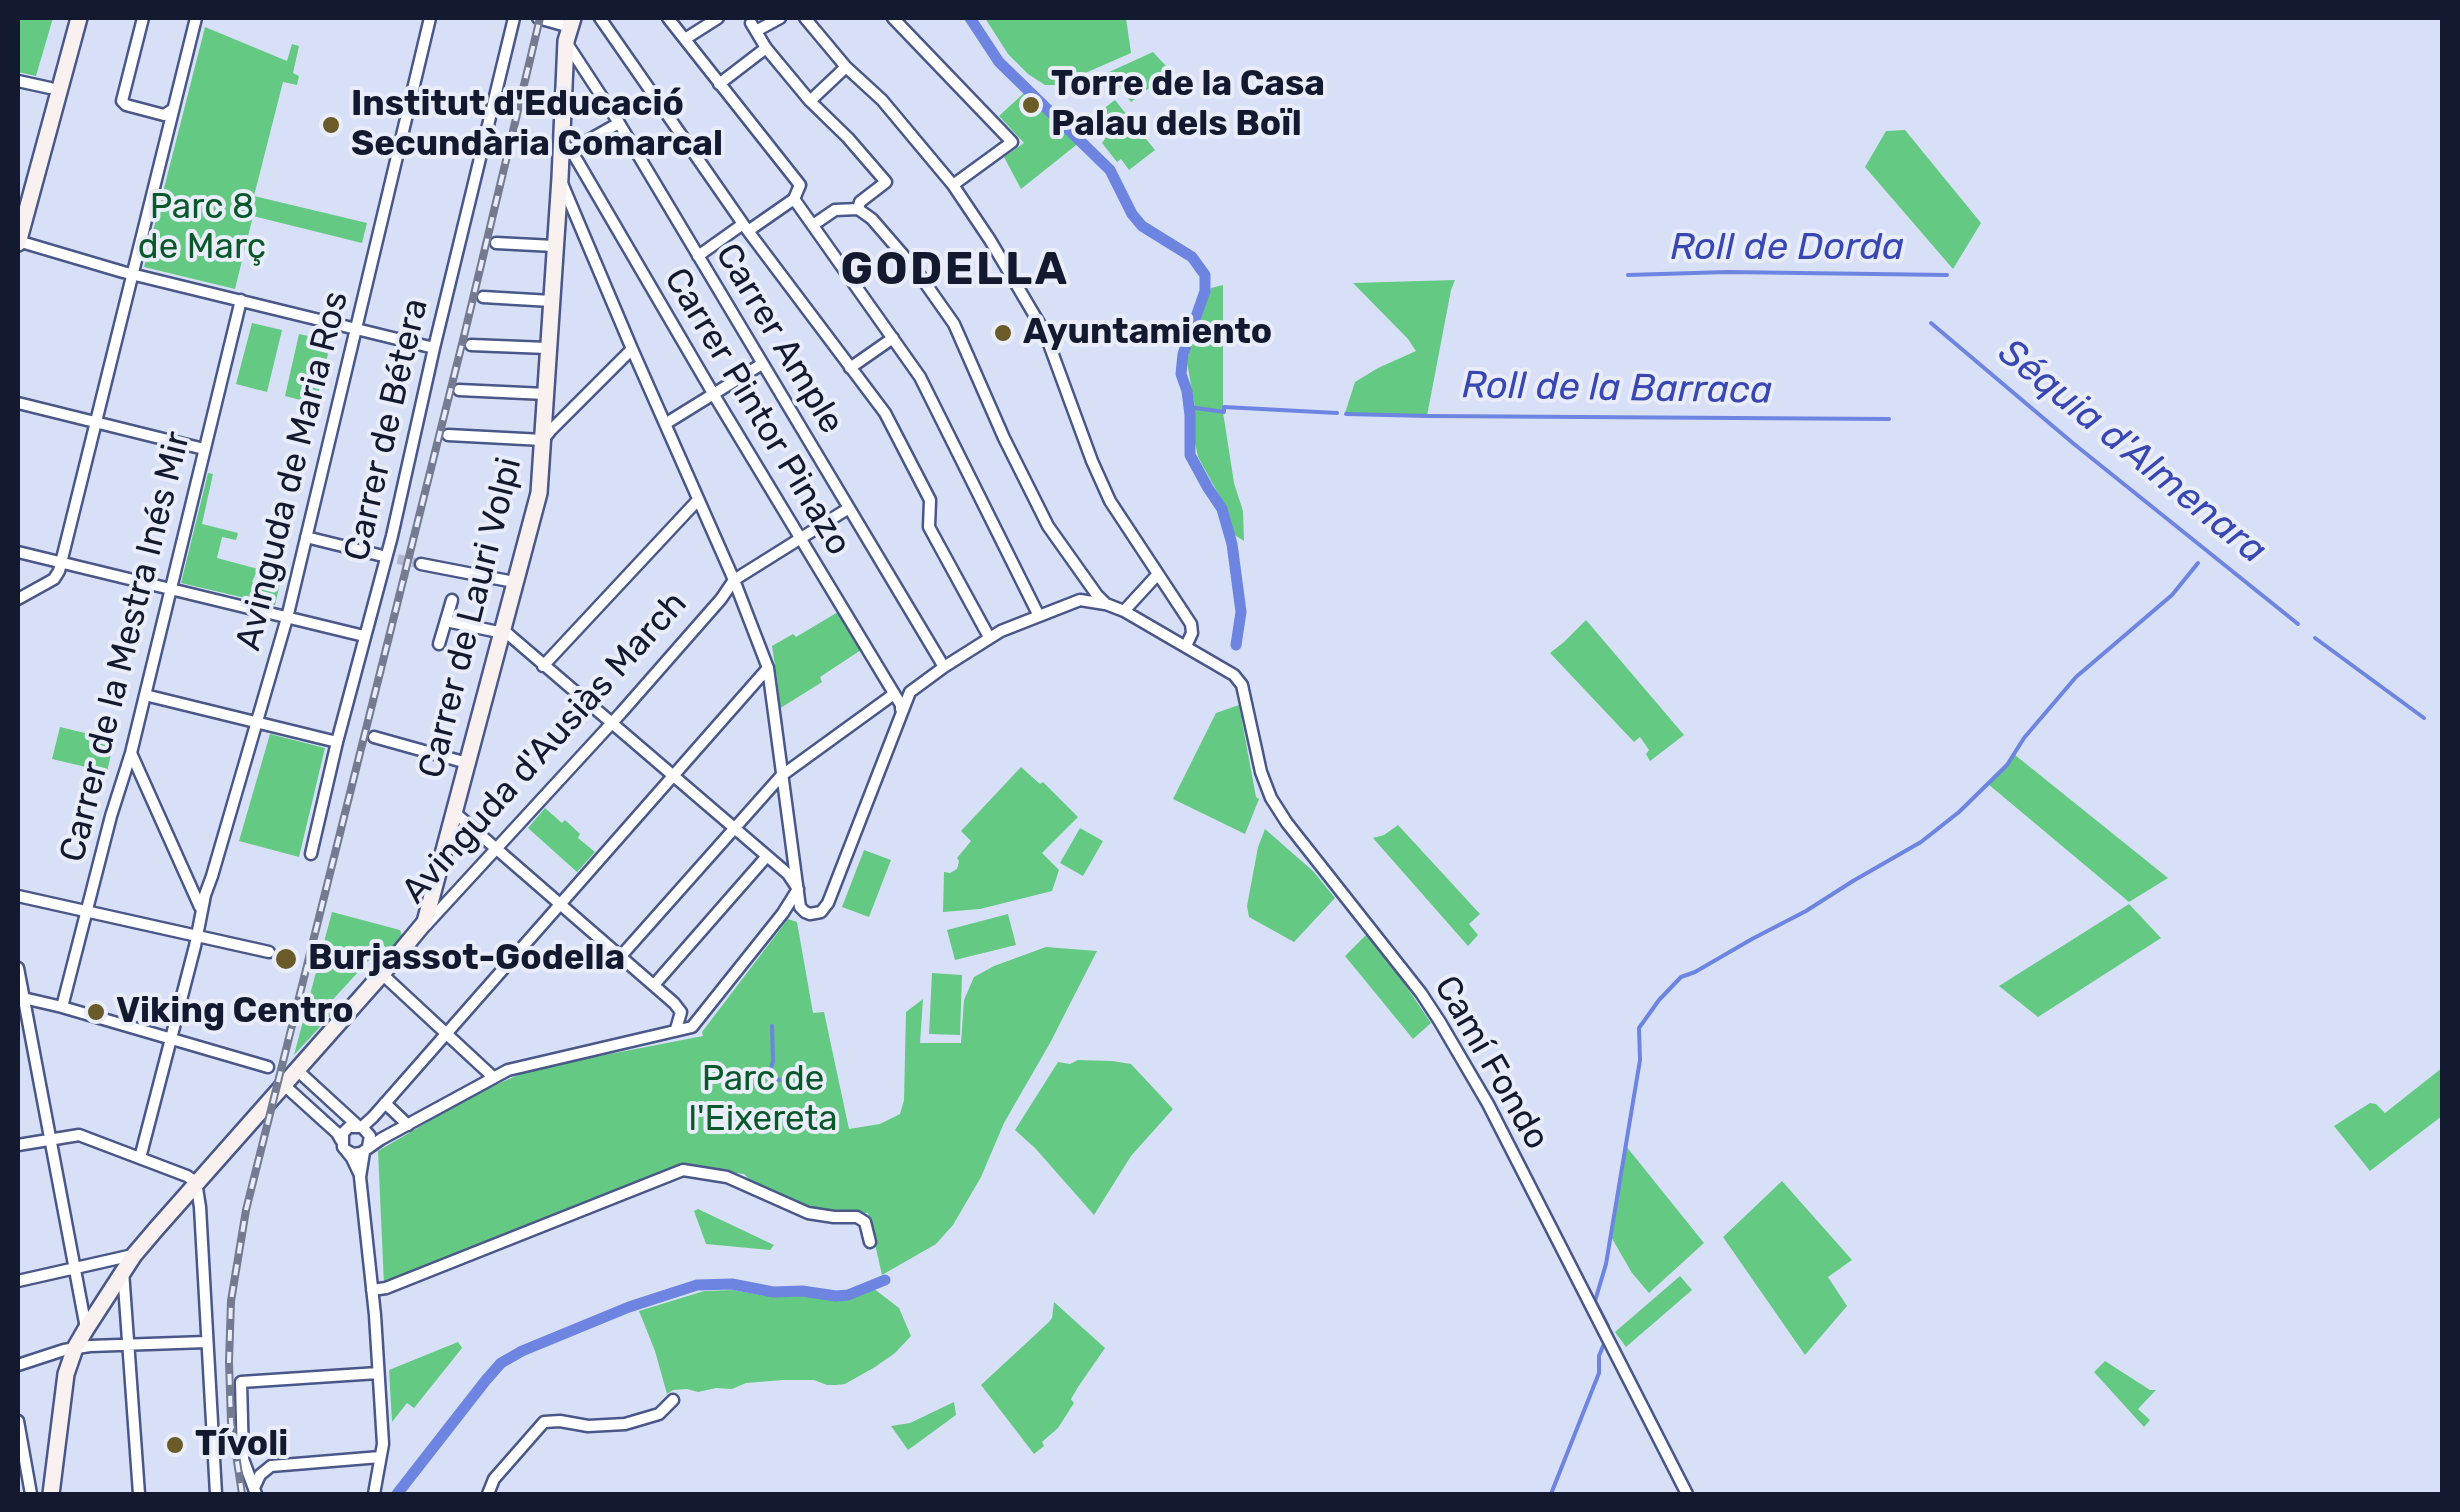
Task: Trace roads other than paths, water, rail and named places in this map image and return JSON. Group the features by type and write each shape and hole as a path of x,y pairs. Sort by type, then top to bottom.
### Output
{"street":[{"path":"18,206 69,18"},
{"path":"79,18 18,242 434,348"},
{"path":"142,18 122,102 164,115 172,110"},
{"path":"54,578 61,563 196,18"},
{"name":"Avinguda de Maria Ros","path":"140,1158 201,912 286,618 430,18"},
{"name":"Carrer de Bétera","path":"311,854 392,536 514,18"},
{"path":"538,18 570,28"},
{"path":"600,18 745,228 885,413 930,500 929,527 989,637"},
{"path":"668,18 800,185 794,199 698,256"},
{"path":"685,39 718,18"},
{"path":"780,18 754,27 766,48 886,182 860,202 858,209"},
{"path":"560,178 734,580 768,668 800,907 810,914 821,912 828,903 910,692 944,666 989,637 1080,600 1124,611 1186,646 1192,633 1191,624 1110,500 1045,333 990,240 953,185 882,100 846,67 805,18"},
{"path":"893,18 1012,142 953,185"},
{"name":"Carrer Ample","path":"570,28 618,123 944,666"},
{"name":"Carrer de Lauri Volpi","path":"422,929 539,493 554,246 566,147 570,28"},
{"path":"719,84 766,48"},
{"path":"810,101 846,67"},
{"path":"18,81 50,88"},
{"path":"566,147 618,123"},
{"name":"Carrer Pintor Pinazo","path":"566,147 901,710"},
{"path":"794,199 919,376 1039,616"},
{"path":"814,225 835,210 858,209 916,270 954,324 1048,526 1106,604"},
{"path":"496,242 554,246"},
{"path":"483,297 551,301"},
{"name":"Carrer de la Mestra Inés Mir","path":"62,1007 131,752 240,300"},
{"path":"850,368 894,338"},
{"path":"471,344 548,348"},
{"path":"448,436 543,440 632,349"},
{"path":"664,424 762,364"},
{"path":"459,390 546,394"},
{"path":"18,403 204,450"},
{"path":"544,666 698,501"},
{"name":"Avinguda d'Ausiàs March","path":"51,1494 63,1387 75,1348 134,1255 734,580 849,508"},
{"path":"306,537 382,556"},
{"path":"18,552 364,636"},
{"path":"420,564 514,582"},
{"path":"18,599 74,566"},
{"path":"1124,611 1158,574"},
{"path":"440,644 452,600"},
{"path":"446,621 508,634 791,877 798,889"},
{"name":"Camí Fondo","path":"1186,646 1234,675 1242,685 1261,772 1272,798 1440,1022 1488,1104 1687,1494"},
{"path":"344,1146 346,1130 360,1126 385,1103 768,668"},
{"path":"621,956 781,776 894,694"},
{"path":"145,695 337,742"},
{"path":"374,737 467,763"},
{"path":"131,752 201,912"},
{"path":"122,781 134,776 142,780"},
{"path":"454,812 682,1012 676,1029"},
{"path":"654,986 767,856"},
{"path":"189,882 199,888 209,884"},
{"path":"344,1146 353,1154 366,1150 493,1077 520,1066 692,1027 783,914 798,889"},
{"path":"18,896 269,952"},
{"path":"18,968 20,997 86,1328"},
{"path":"382,974 493,1077"},
{"path":"20,997 268,1067"},
{"path":"297,1070 370,1136 360,1177 383,1444 374,1494"},
{"path":"284,1085 337,1133 360,1177"},
{"path":"385,1103 408,1125"},
{"path":"18,1145 79,1135 196,1182 216,1494"},
{"path":"372,1290 386,1288 683,1170 727,1177 808,1212 857,1216 864,1222 870,1242"},
{"path":"18,1280 134,1255"},
{"path":"123,1272 139,1494"},
{"path":"18,1365 75,1348 206,1342"},
{"path":"255,1491 243,1458 241,1382 378,1373"},
{"path":"488,1494 494,1479 544,1422 625,1424 659,1414 673,1400"},
{"path":"18,1422 32,1494"},
{"path":"255,1491 260,1475 271,1466 380,1457"}],"waterway":[{"path":"970,18 999,62 1110,170 1142,226 1192,257 1205,275 1205,291 1183,354 1181,374 1190,415 1190,455 1222,509 1232,544 1241,612 1236,645"},
{"name":"Roll de Dorda","path":"1628,275 1947,275"},
{"name":"Séquia d'Almenara","path":"1931,323 2298,624"},
{"name":"Roll de la Barraca","path":"1189,407 1224,412 1224,407 1337,413"},
{"name":"Roll de la Barraca","path":"1346,414 1889,419"},
{"path":"1608,1326 1595,1301 1606,1264 1640,1060 1639,1028 1659,1000 1681,977 1806,911 1921,842 1959,812 2007,765 2024,738 2076,677 2172,595 2198,563"},
{"name":"Séquia d'Almenara","path":"2315,638 2424,718"},
{"path":"769,1073 773,1062 772,1026"},
{"path":"775,1079 785,1081 796,1091"},
{"path":"397,1494 486,1380 501,1363 522,1351 629,1307 697,1285 732,1284 773,1292 836,1296 885,1280"},
{"path":"1551,1494 1599,1373 1603,1346"}],"tunnel":[{"path":"383,556 421,564"}],"railway":[{"path":"242,1494 231,1422 229,1362 231,1301 246,1210 540,18"}],"place":[{"name":"Torre de la Casa Palau dels Boïl","path":"1031,105"},
{"name":"Institut d'Educació Secundària Comarcal","path":"331,125"},
{"name":"Ayuntamiento","path":"1003,333"},
{"name":"Burjassot-Godella","path":"286,959"},
{"name":"Viking Centro","path":"96,1012"},
{"name":"Tívoli","path":"175,1445"}],"district":[{"name":"GODELLA","path":"955,271"}],"park label":[{"name":"Parc 8 de Març","path":"202,228"},
{"name":"Parc de l'Eixereta","path":"763,1100"}]}
